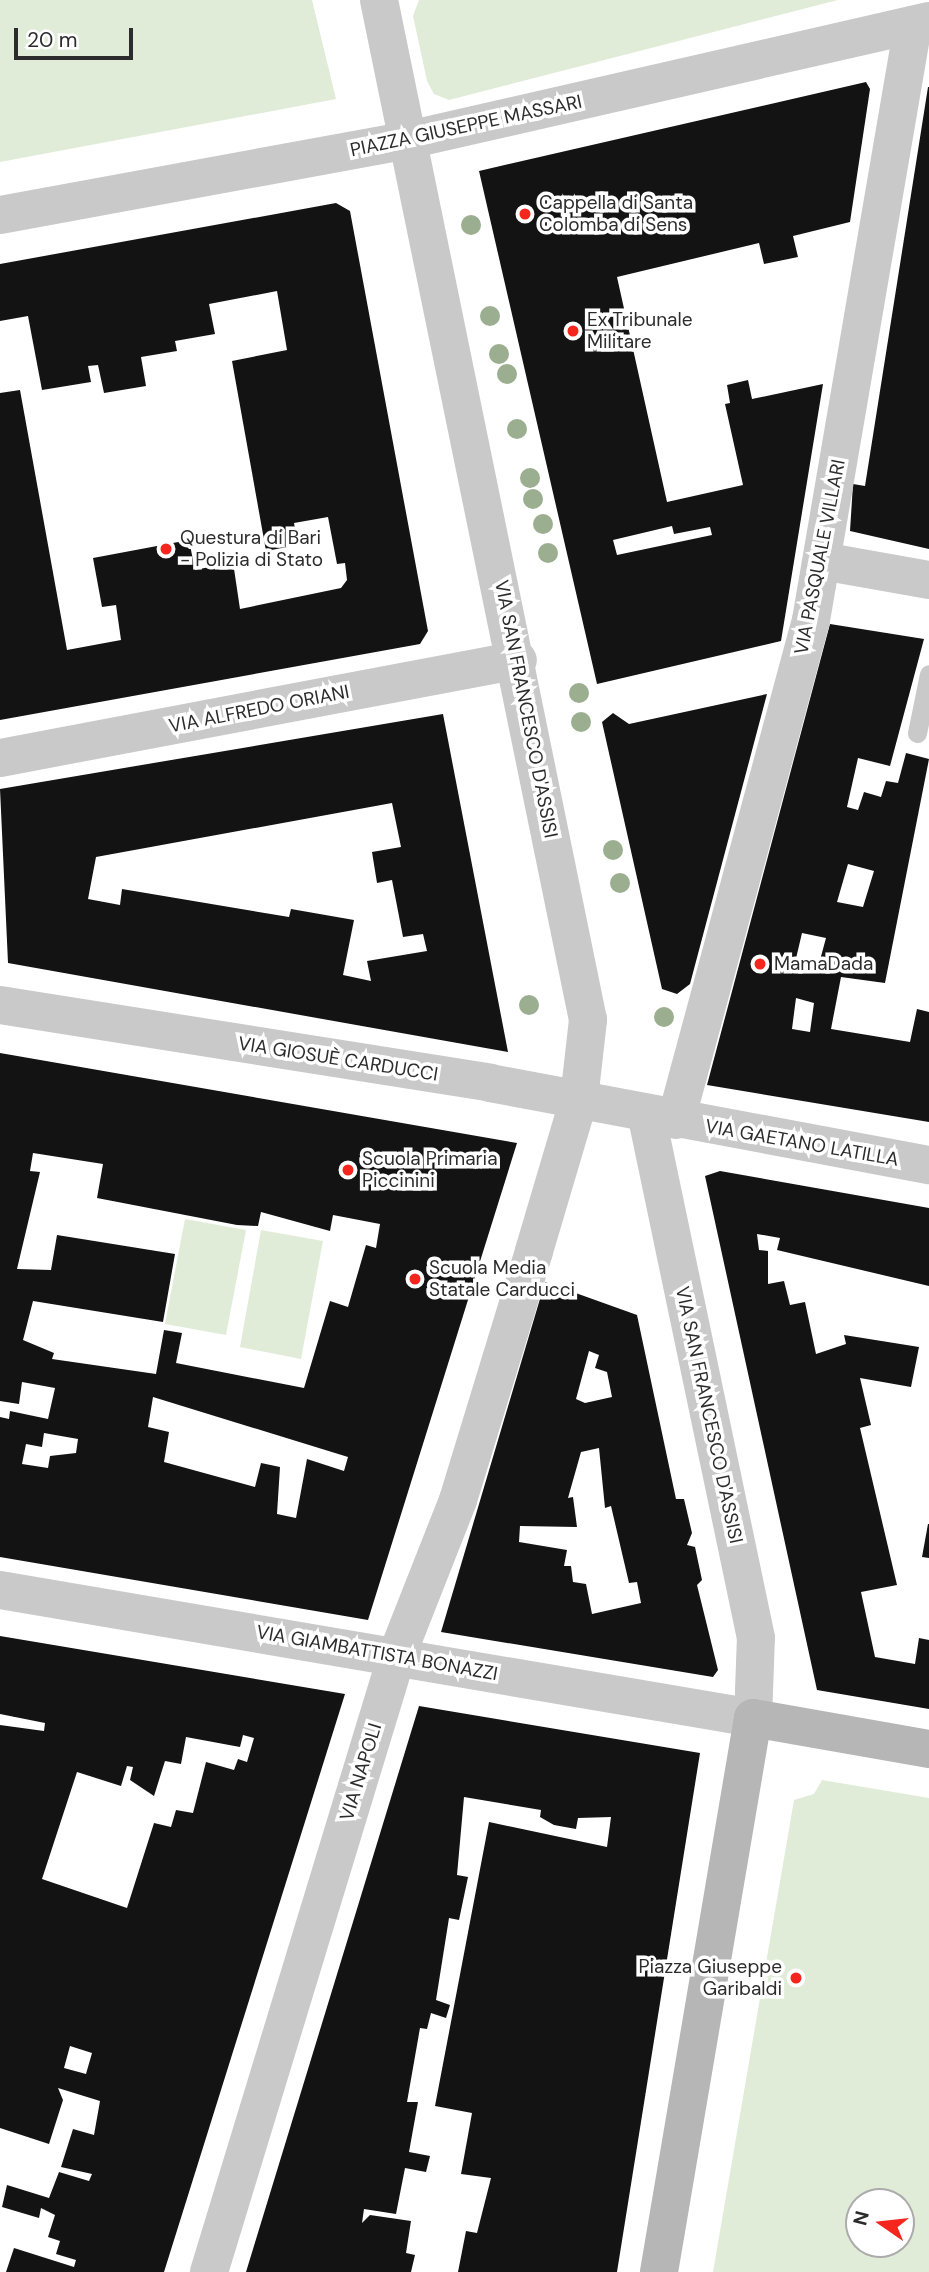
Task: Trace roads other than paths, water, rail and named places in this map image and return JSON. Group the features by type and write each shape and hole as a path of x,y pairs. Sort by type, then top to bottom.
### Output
{"street":[{"name":"VIA SAN FRANCESCO D'ASSISI","path":"379,0 518,660 588,1020 579,1099 527,1276"},
{"name":"PIAZZA GIUSEPPE MASSARI","path":"0,215 408,140 921,23"},
{"name":"VIA PASQUALE VILLARI","path":"661,1116 822,561 921,23"},
{"path":"822,561 929,580"},
{"name":"VIA ALFREDO ORIANI","path":"0,758 518,660"},
{"name":"VIA GIOSUÈ CARDUCCI","path":"0,1004 579,1099 661,1116"},
{"name":"VIA SAN FRANCESCO D'ASSISI","path":"661,1116 756,1638 753,1718"},
{"name":"VIA GAETANO LATILLA","path":"661,1116 929,1165"},
{"name":"VIA NAPOLI","path":"209,2272 397,1655 458,1500 527,1276"},
{"name":"VIA GIAMBATTISTA BONAZZI","path":"0,1590 397,1655 753,1718"},
{"path":"659,2272 753,1718 929,1749"}],"lane":[{"path":"917,733 929,674"}],"place":[{"name":"Cappella di Santa Colomba di Sens","path":"525,214"},
{"name":"Ex Tribunale Militare","path":"573,331"},
{"name":"Questura di Bari - Polizia di Stato","path":"166,549"},
{"name":"MamaDada","path":"760,964"},
{"name":"Scuola Primaria Piccinini","path":"348,1170"},
{"name":"Scuola Media Statale Carducci","path":"415,1279"},
{"name":"Piazza Giuseppe Garibaldi","path":"796,1978"}]}
